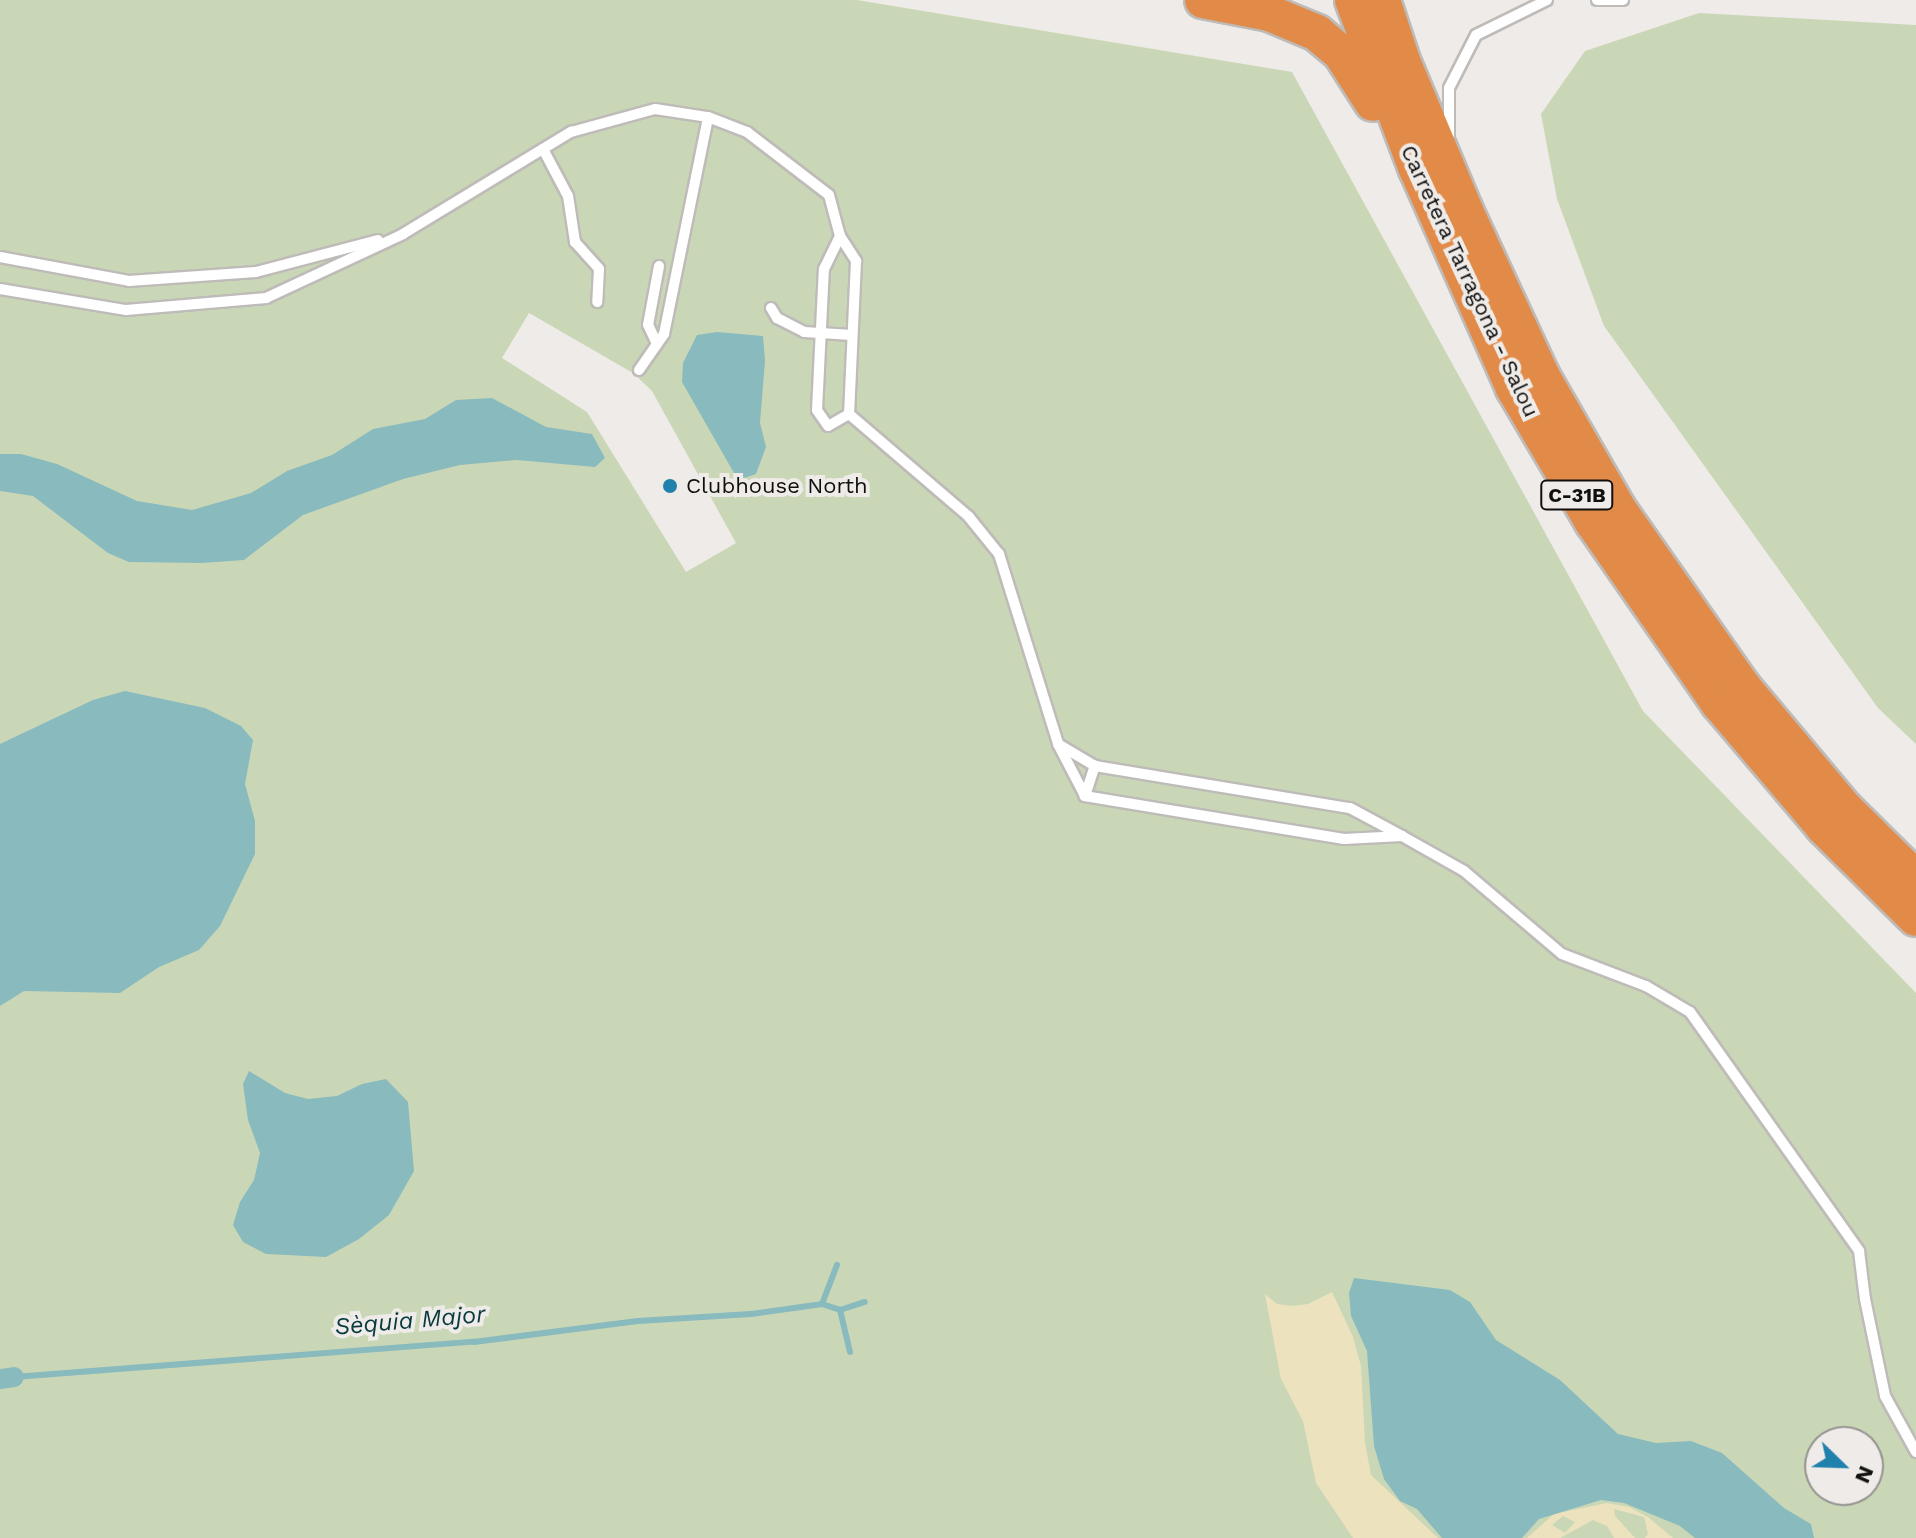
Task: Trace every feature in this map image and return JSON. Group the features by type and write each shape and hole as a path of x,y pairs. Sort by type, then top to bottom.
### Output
{"highway":[{"path":"1203,0 1296,23 1317,33 1341,53 1359,76 1381,119 1429,229 1463,272"},
{"name":"Carretera Tarragona - Salou","path":"1353,0 1383,86 1514,388 1593,522 1719,703 1824,827 1916,918"},
{"name":"Carretera Tarragona - Salou","path":"1382,0 1402,61 1465,211 1541,375 1618,509 1742,686 1844,808 1916,879"}],"lane":[{"path":"1465,211 1447,126 1449,88 1476,35 1544,0"},
{"path":"1597,0 1623,0"},
{"path":"0,289 126,310 266,298 403,234 571,132 655,109 708,117 747,132 829,195 840,236 856,261 849,414"},
{"path":"639,370 664,334 708,117"},
{"path":"543,149 568,196 575,242 599,269 597,302"},
{"path":"0,257 129,281 256,272 403,234"},
{"path":"840,236 824,269 817,410 828,426 849,414"},
{"path":"657,344 648,325 659,266"},
{"path":"771,308 777,318 804,332 852,335"},
{"path":"849,414 969,517 999,554 1058,744 1085,796"},
{"path":"1058,744 1095,766 1350,808 1464,871 1562,954 1646,986 1690,1012 1859,1251 1865,1299 1885,1396 1916,1452"},
{"path":"1085,796 1095,766"},
{"path":"1085,796 1344,839 1402,836"}],"green space":[{"path":"0,0 857,0 1292,72 1643,711 1916,993 1916,1538 0,1538","holes":["529,313 633,373 652,391 736,543 686,572 587,412 502,358"]},
{"path":"1699,13 1916,25 1916,744 1878,708 1604,326 1557,199 1541,114 1585,51"}],"sand":[{"path":"1332,1292 1353,1337 1361,1366 1365,1443 1371,1475 1438,1538 1353,1538 1316,1483 1303,1421 1281,1379 1265,1294 1277,1304 1293,1306 1308,1304"},
{"path":"1607,1503 1629,1507 1648,1517 1673,1538 1645,1538 1648,1534 1644,1517 1614,1509 1615,1516 1635,1538 1614,1538 1607,1526 1593,1520 1560,1538 1527,1538 1554,1514","holes":["1563,1516 1575,1522 1565,1533 1552,1525"]}],"water":[{"path":"717,332 763,336 765,361 760,423 766,447 756,474 738,480 682,382 683,363 697,335"},
{"path":"492,398 546,427 592,434 605,458 595,467 517,460 460,465 403,479 303,515 244,560 202,563 129,562 108,553 33,496 0,491 0,454 21,454 57,464 137,501 192,510 251,493 287,471 332,455 373,429 425,419 456,400"},
{"path":"125,691 205,708 241,726 253,740 245,784 255,821 255,854 220,926 199,950 159,967 120,993 24,991 0,1006 0,744 93,700"},
{"path":"249,1071 285,1093 308,1099 337,1096 362,1084 386,1079 408,1102 414,1171 389,1215 359,1239 326,1257 266,1254 243,1242 233,1225 240,1202 254,1180 260,1153 248,1120 243,1084"},
{"path":"1354,1278 1450,1290 1470,1302 1496,1340 1560,1380 1618,1434 1656,1443 1691,1441 1722,1453 1784,1508 1811,1524 1814,1538 1695,1538 1680,1526 1624,1503 1601,1500 1539,1519 1522,1538 1442,1538 1417,1509 1400,1501 1384,1479 1374,1446 1367,1351 1351,1316 1349,1293"}],"waterway":[{"name":"Sèquia Major","path":"822,1304 837,1265"},
{"name":"Sèquia Major","path":"840,1310 865,1302"},
{"name":"Sèquia Major","path":"14,1377 474,1342 638,1321 751,1314 822,1304 840,1310 850,1352"},
{"name":"Sèquia Major","path":"0,1379 14,1377"}],"place":[{"name":"Clubhouse North","path":"670,486"}]}
